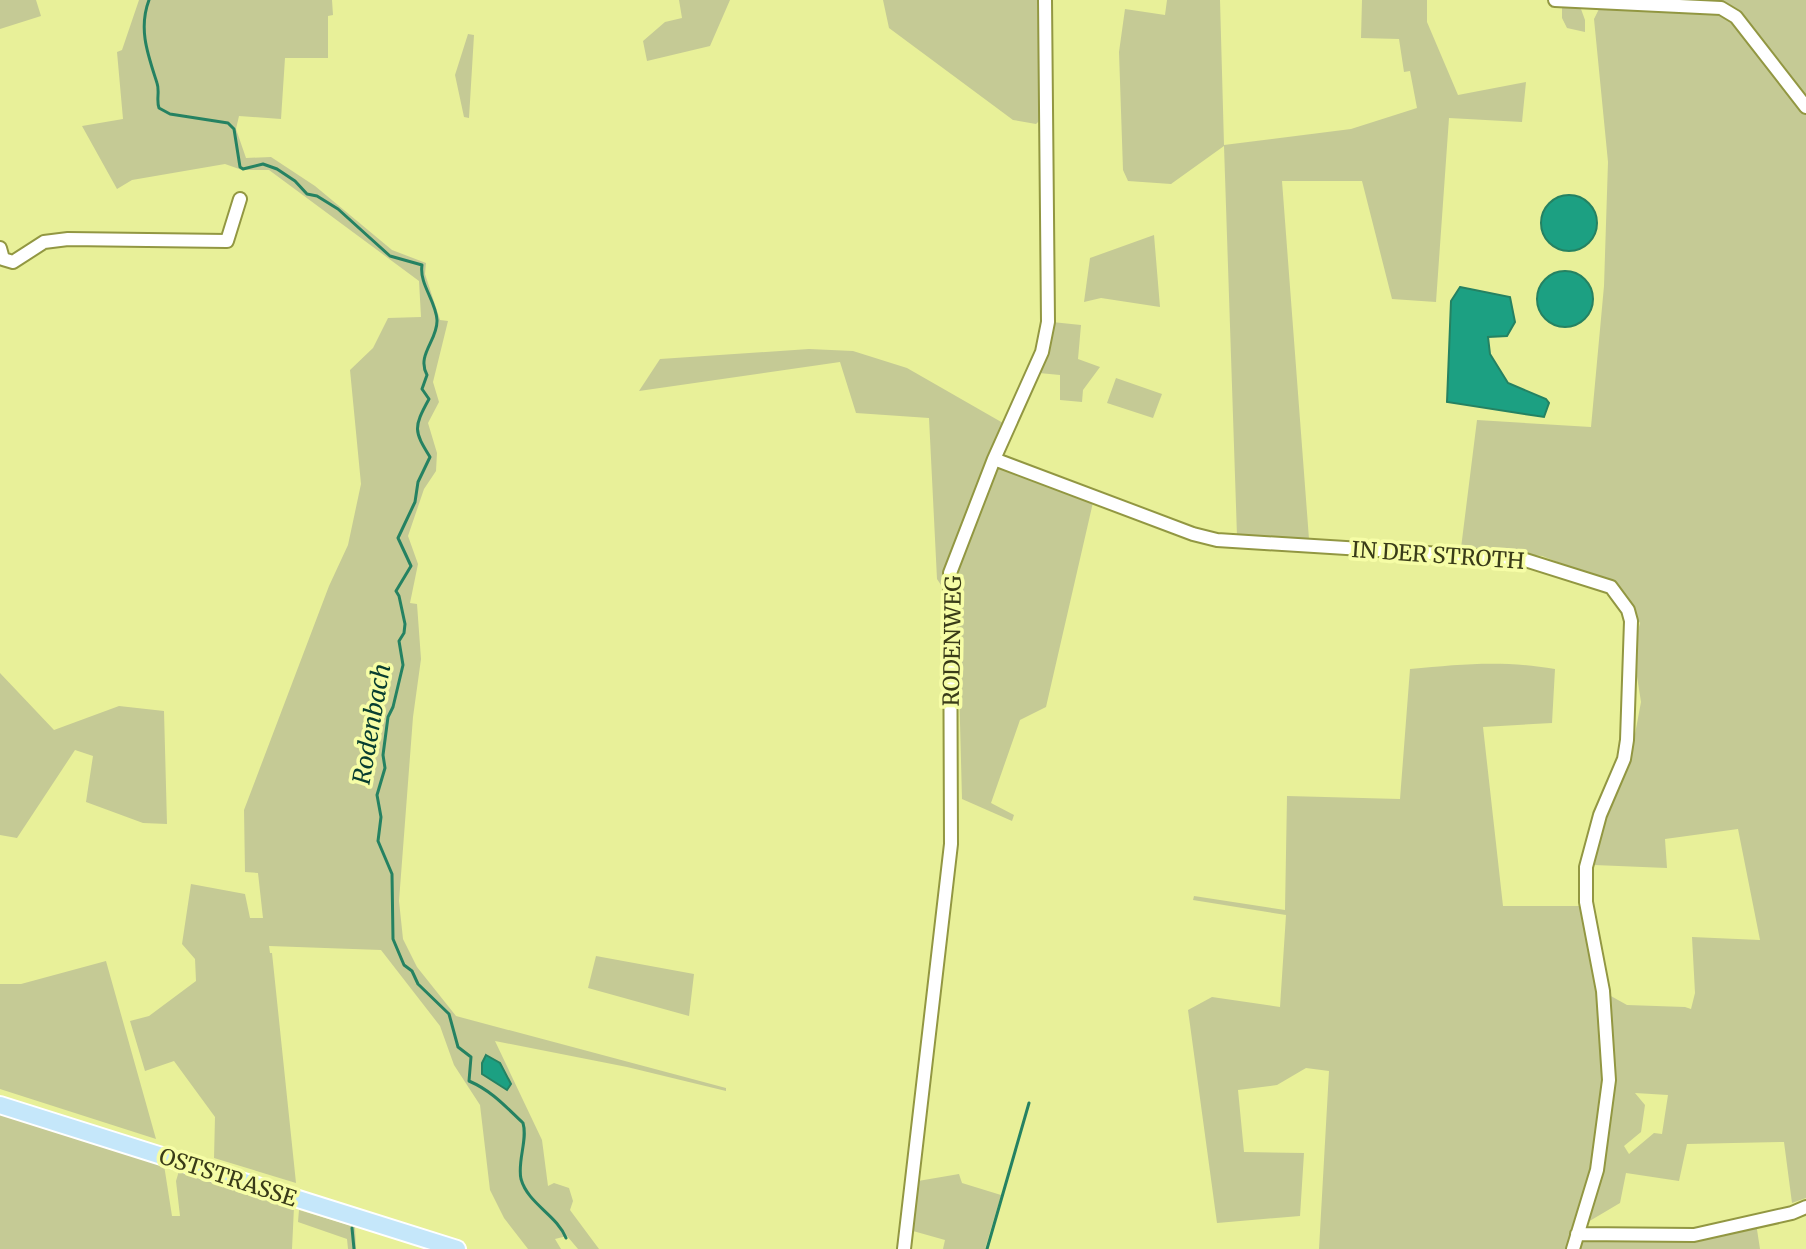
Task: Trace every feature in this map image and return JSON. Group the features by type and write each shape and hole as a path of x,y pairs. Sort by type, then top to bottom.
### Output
{"main road":[{"name":"OSTSTRASSE","path":"0,1105 457,1249"}],"street":[{"name":"RODENWEG","path":"904,1249 951,844 950,573 994,459 1042,352 1048,322 1045,0"},
{"path":"1555,0 1721,4 1736,17 1806,107"},
{"path":"0,248 3,259 13,262 44,242 68,239 227,241 240,199"},
{"name":"IN DER STROTH","path":"994,459 1193,534 1217,540 1522,559 1611,587 1620,598 1628,610 1632,634 1627,740 1624,759 1600,815 1586,867 1586,902 1603,991 1609,1080 1597,1170 1573,1249"},
{"path":"1577,1234 1694,1235 1792,1213 1806,1207"}],"green space":[{"path":"0,0 36,0 41,16 0,29"},
{"path":"139,0 332,0 333,15 328,16 328,58 285,58 281,119 239,116 236,129 246,158 271,157 315,186 392,250 426,263 425,274 440,320 448,321 433,382 439,402 428,423 437,453 436,471 424,489 408,536 418,564 410,603 417,604 421,659 413,717 399,901 403,939 417,967 456,1016 726,1088 726,1091 627,1067 495,1041 542,1140 548,1186 554,1183 569,1188 573,1201 570,1210 599,1249 578,1249 567,1236 555,1239 561,1249 528,1249 504,1218 490,1190 480,1105 454,1065 440,1026 381,950 269,946 296,1183 214,1158 215,1117 174,1061 145,1071 130,1021 149,1016 196,981 195,959 182,944 191,884 245,894 250,918 263,918 258,873 245,872 244,810 329,586 348,545 361,484 350,370 373,348 388,318 421,317 419,281 269,170 242,170 225,164 132,180 117,189 82,126 123,119 117,52 122,50"},
{"path":"679,0 730,0 710,46 647,61 643,41 665,22 682,18"},
{"path":"883,0 1037,0 1041,119 1036,124 1013,120 889,28"},
{"path":"1167,0 1220,0 1224,145 1351,129 1417,108 1410,71 1404,72 1399,39 1361,38 1362,0 1427,0 1427,22 1458,95 1526,82 1522,122 1449,118 1436,302 1392,299 1362,181 1282,181 1309,539 1237,536 1224,146 1171,184 1128,181 1123,170 1119,52 1125,9 1165,15"},
{"path":"1601,0 1806,0 1806,1198 1792,1203 1784,1142 1687,1144 1679,1181 1626,1173 1620,1203 1571,1232 1567,1249 1319,1249 1329,1071 1306,1068 1277,1085 1238,1090 1244,1152 1304,1153 1300,1216 1217,1223 1188,1010 1212,997 1280,1007 1286,915 1193,900 1194,896 1285,910 1287,796 1400,799 1410,669 1500,664 1555,669 1552,723 1483,727 1503,906 1583,906 1600,990 1627,1005 1691,1009 1695,993 1692,937 1760,940 1738,829 1665,839 1667,868 1594,865 1604,812 1629,766 1641,702 1633,651 1640,623 1616,585 1542,556 1461,548 1477,420 1591,427 1604,286 1608,162 1594,19 1599,9 1603,8","holes":["1635,1093 1668,1095 1662,1134 1654,1133 1629,1154 1624,1146 1641,1132 1645,1105"]},
{"path":"1562,4 1581,9 1585,32 1567,28 1562,18"},
{"path":"468,34 474,35 469,118 464,117 455,75"},
{"path":"1154,235 1160,307 1101,298 1084,302 1090,258"},
{"path":"1052,322 1081,325 1078,359 1100,367 1083,390 1082,402 1060,400 1060,375 1039,373"},
{"path":"809,349 853,351 907,368 1003,423 986,461 1094,498 1046,707 1020,720 991,803 1014,815 1012,821 962,799 957,609 937,579 929,418 856,413 840,362 639,391 660,359"},
{"path":"1116,378 1162,394 1153,418 1107,403"},
{"path":"0,673 54,730 119,706 164,711 167,824 143,823 86,802 93,756 75,750 17,838 0,835"},
{"path":"596,956 694,974 689,1016 588,988"},
{"path":"106,961 156,1139 0,1089 0,984 21,984"},
{"path":"0,1113 164,1165 172,1216 180,1216 176,1181 179,1171 294,1207 292,1249 0,1249"},
{"path":"959,1174 962,1183 1001,1195 985,1249 943,1249 945,1240 913,1231 918,1181"},
{"path":"299,1210 355,1227 356,1249 348,1249 347,1239 298,1222"},
{"path":"1756,1223 1760,1249 1576,1249 1583,1238 1655,1236"}],"water":[{"path":"1569,195 1589,203 1597,223 1589,243 1569,251 1549,243 1541,223 1549,203"},
{"path":"1565,271 1585,279 1593,299 1585,319 1565,327 1545,319 1537,299 1545,279"},
{"path":"1460,287 1510,297 1515,322 1507,336 1488,337 1490,354 1508,383 1546,399 1549,403 1544,417 1447,402 1451,301"},
{"path":"486,1055 500,1063 511,1084 507,1090 482,1074"}],"waterway":[{"name":"Rodenbach","path":"149,0 144,32 158,86 159,108 170,114 228,123 234,129 240,167 263,164 277,169 307,194 317,196 338,209 390,256 422,265 423,279 437,320 424,361 427,375 422,389 429,399 418,423 418,435 430,457 418,482 415,502 398,538 411,566 396,591 405,624 399,641 403,665 388,717 383,755 385,768 377,795 381,817 378,841 392,874 393,939 404,965 412,971 418,984 449,1014 458,1047 471,1057 469,1081 491,1094 523,1123 521,1179 530,1196 566,1238"},
{"path":"987,1249 1029,1103"},
{"path":"352,1228 354,1249"}]}
